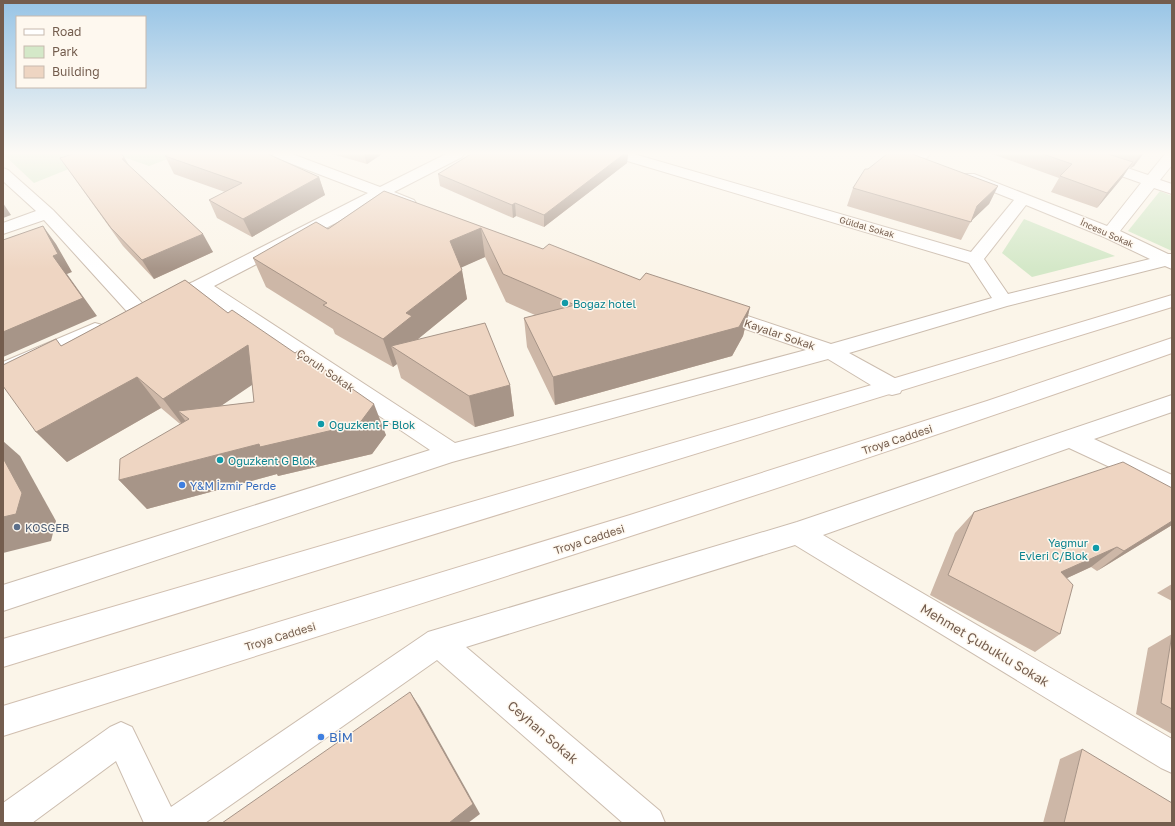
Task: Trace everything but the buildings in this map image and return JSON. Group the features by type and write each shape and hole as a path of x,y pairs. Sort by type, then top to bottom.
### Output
{"street":[{"path":"25,193 47,213 123,318"},
{"path":"376,193 425,209"},
{"path":"3,371 200,286 383,193"},
{"name":"Güldal Sokak","path":"750,193 975,259"},
{"name":"İncesu Sokak","path":"1010,193 1110,233 1170,261"},
{"path":"1110,233 1141,193"},
{"path":"1003,301 975,259 1024,198"},
{"path":"3,229 47,213"},
{"path":"3,598 452,454 830,351 1003,301 1170,261"},
{"name":"Çoruh Sokak","path":"200,286 452,454"},
{"path":"3,653 892,387 1172,301"},
{"name":"Kayalar Sokak","path":"702,306 830,351 892,387"},
{"name":"Troya Caddesi","path":"3,721 630,526 988,410 1172,345"},
{"path":"176,823 438,642 797,533 1071,440 1172,403"},
{"path":"1071,440 1172,486"},
{"name":"Mehmet Çubuklu Sokak","path":"797,533 1172,757"},
{"name":"Ceyhan Sokak","path":"438,642 648,823"},
{"path":"4,823 121,738 161,823"}],"green space":[{"path":"1159,193 1164,193 1172,196 1172,251 1128,231"},
{"path":"1024,219 1115,256 1032,277 1002,253"}],"place":[{"name":"Bogaz hotel","path":"565,303"},
{"name":"Oğuzkent F Blok","path":"321,424"},
{"name":"Oğuzkent G Blok","path":"220,460"},
{"name":"Y&M İzmir Perde","path":"182,485"},
{"name":"KOSGEB","path":"17,527"},
{"name":"Yağmur Evleri C/Blok","path":"1096,548"},
{"name":"BİM","path":"321,737"}]}
